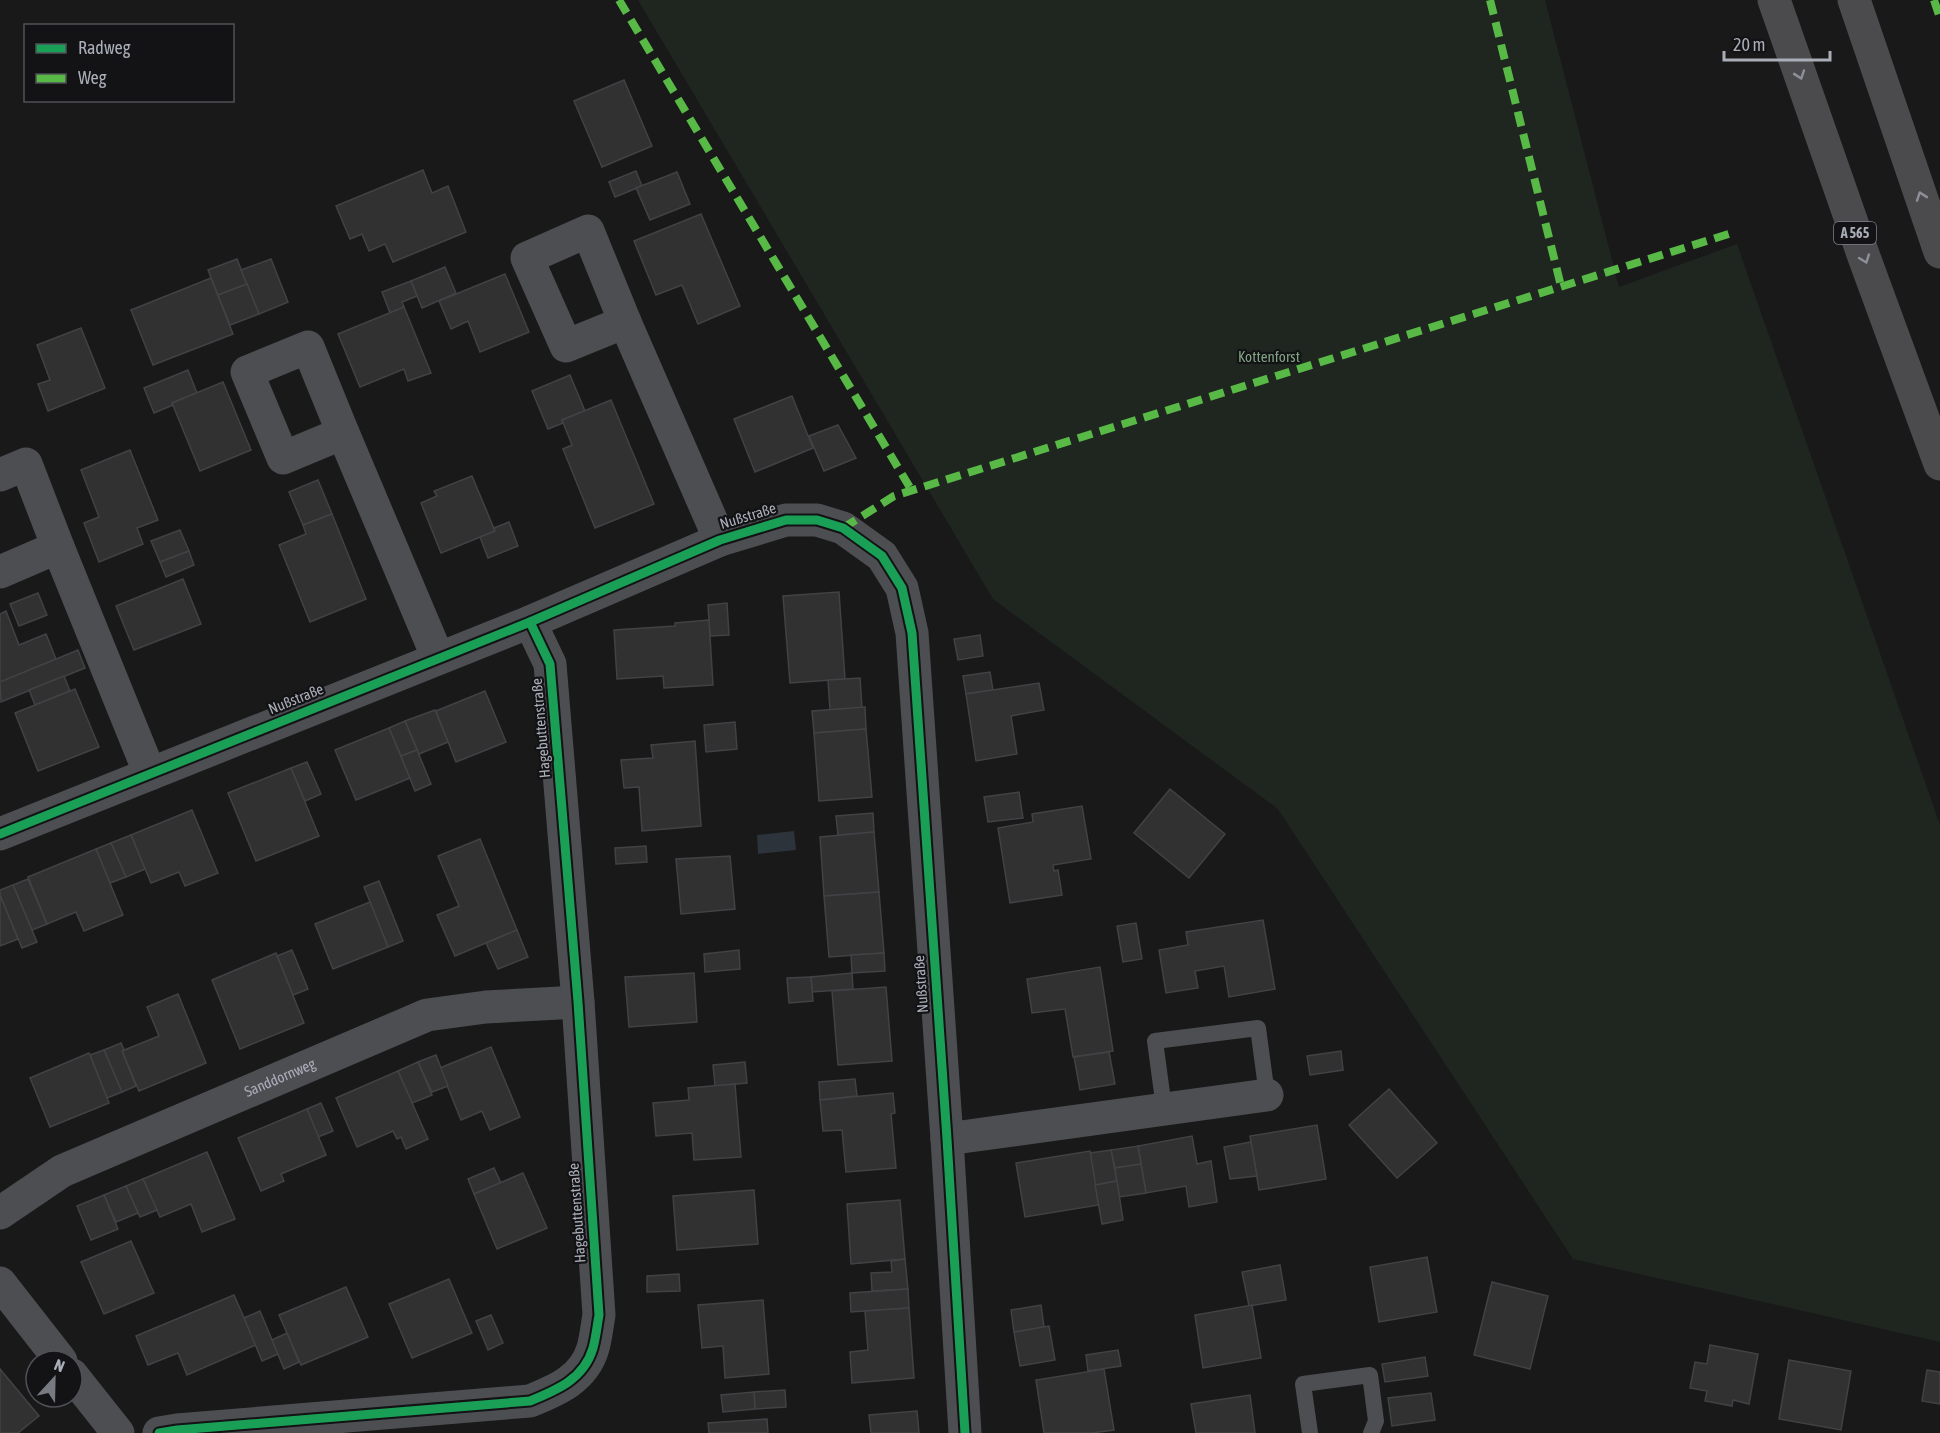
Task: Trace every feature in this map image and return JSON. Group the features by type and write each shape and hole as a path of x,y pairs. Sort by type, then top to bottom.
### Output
{"highway":[{"name":"A 565","path":"1774,0 1940,464"},
{"path":"1854,0 1940,252"}],"street":[{"name":"Nußstraße","path":"625,322 720,540"},
{"path":"343,432 438,658"},
{"path":"0,475 26,464 150,774"},
{"name":"Nußstraße","path":"0,834 530,622 720,540 786,520 817,520 843,528 882,556 902,588 912,633 965,1433"},
{"path":"0,572 58,547"},
{"name":"Hagebuttenstraße","path":"159,1433 530,1401 560,1388 579,1375 593,1350 600,1315 578,1002 550,664 530,622"},
{"name":"Sanddornweg","path":"0,1213 62,1171 427,1015 486,1007 578,1002"},
{"path":"947,1139 1267,1095"},
{"path":"0,1283 52,1349"},
{"path":"84,1390 118,1433"}],"lane":[{"path":"1164,1108 1155,1041 1258,1028 1267,1095"},
{"path":"1310,1433 1304,1384 1370,1375 1376,1421 1371,1433"}],"green space":[{"name":"Kottenforst","path":"638,0 1545,0 1619,287 1737,244 1940,825 1940,1342 1573,1259 1278,809 993,599"}],"shaded area":[{"path":"794,831 796,850 758,854 757,835"}],"building":[{"path":"624,80 652,146 602,167 574,101"},
{"path":"423,170 432,193 448,186 466,232 393,262 385,244 369,251 362,234 350,239 336,206"},
{"path":"636,171 642,186 615,197 609,182"},
{"path":"677,172 690,204 650,220 636,188"},
{"path":"701,214 740,306 698,324 682,285 656,295 634,241"},
{"path":"237,259 247,284 218,295 208,270"},
{"path":"271,259 288,302 259,314 241,270"},
{"path":"445,267 456,293 422,308 411,281"},
{"path":"505,274 529,332 480,352 468,321 451,329 439,301"},
{"path":"211,278 233,334 153,365 131,310"},
{"path":"411,281 417,296 402,302 404,307 390,313 382,292"},
{"path":"247,284 259,314 230,325 218,295"},
{"path":"404,307 431,373 408,381 404,369 360,387 338,334"},
{"path":"81,328 105,388 48,411 38,384 50,380 37,345"},
{"path":"188,370 197,393 154,413 144,388"},
{"path":"570,375 585,411 562,420 563,423 548,429 532,391"},
{"path":"223,382 251,450 200,471 172,403"},
{"path":"792,396 813,448 755,472 734,419"},
{"path":"611,400 654,504 595,528 563,449 572,445 562,420"},
{"path":"838,425 856,458 824,471 809,436"},
{"path":"130,450 158,520 137,528 143,544 99,562 84,523 99,517 81,470"},
{"path":"472,476 495,531 441,553 421,503 437,496 434,491"},
{"path":"318,480 332,514 303,525 289,492"},
{"path":"332,514 366,599 310,622 279,545 306,534 303,525"},
{"path":"509,522 518,546 488,558 480,537"},
{"path":"180,530 189,551 160,562 151,541"},
{"path":"189,551 194,565 166,577 160,562"},
{"path":"183,579 201,624 134,650 116,606"},
{"path":"839,592 845,679 790,683 783,596"},
{"path":"38,593 47,615 19,626 10,604"},
{"path":"727,603 729,635 710,636 708,605"},
{"path":"6,611 19,645 46,634 56,659 0,682 0,614"},
{"path":"709,620 713,685 664,688 663,676 617,679 614,630 675,626 675,623"},
{"path":"980,635 983,656 958,660 954,639"},
{"path":"78,650 85,668 1,702 0,682"},
{"path":"990,672 993,690 966,694 963,676"},
{"path":"64,676 70,691 35,705 29,690"},
{"path":"860,678 862,708 830,710 828,680"},
{"path":"1039,683 1044,710 1011,716 1017,754 976,761 966,694"},
{"path":"75,689 99,747 38,771 15,713"},
{"path":"485,691 506,742 456,762 436,711"},
{"path":"865,707 866,729 814,733 812,711"},
{"path":"435,710 448,742 419,754 405,721"},
{"path":"405,721 417,750 401,756 389,728"},
{"path":"735,722 737,749 706,752 704,725"},
{"path":"389,728 410,778 356,800 335,750"},
{"path":"866,729 872,797 819,801 814,733"},
{"path":"695,741 701,826 642,831 639,787 624,788 621,760 653,758 651,745"},
{"path":"417,750 431,784 415,791 401,756"},
{"path":"307,762 321,794 305,801 291,768"},
{"path":"291,768 319,836 256,861 228,793"},
{"path":"1170,789 1225,834 1189,878 1134,833"},
{"path":"1019,792 1023,818 988,822 984,797"},
{"path":"1082,806 1091,859 1053,865 1054,871 1058,870 1062,895 1010,903 998,828 1033,822 1032,814"},
{"path":"192,810 218,873 185,886 179,872 151,883 131,835"},
{"path":"873,813 874,832 838,835 836,816"},
{"path":"874,832 879,892 824,896 820,837"},
{"path":"131,835 145,869 126,877 111,843"},
{"path":"480,839 517,930 455,956 437,915 459,906 438,856"},
{"path":"111,843 126,877 110,883 96,849"},
{"path":"646,846 647,862 616,864 615,848"},
{"path":"96,849 123,915 84,931 76,912 47,924 28,877"},
{"path":"730,856 735,909 681,914 676,859"},
{"path":"28,879 47,924 32,930 13,885"},
{"path":"379,881 403,941 388,947 364,887"},
{"path":"13,885 37,942 22,948 0,895 0,890"},
{"path":"879,892 884,953 829,957 824,896"},
{"path":"0,895 18,939 0,946"},
{"path":"370,902 388,947 333,969 315,924"},
{"path":"1263,920 1275,989 1229,997 1224,966 1195,971 1198,988 1166,993 1159,950 1188,945 1186,932"},
{"path":"1136,923 1142,959 1123,962 1117,926"},
{"path":"517,930 528,957 498,969 486,943"},
{"path":"292,950 308,989 293,995 277,956"},
{"path":"739,950 740,969 705,972 704,954"},
{"path":"276,953 304,1023 240,1049 212,980"},
{"path":"884,953 885,971 852,973 851,955"},
{"path":"1100,967 1113,1051 1073,1057 1065,1009 1032,1013 1027,979"},
{"path":"694,973 697,1022 629,1027 625,977"},
{"path":"852,973 853,989 812,992 811,977"},
{"path":"811,977 813,1001 789,1003 787,978"},
{"path":"886,987 892,1061 838,1065 832,991"},
{"path":"178,994 206,1063 139,1091 122,1051 159,1036 147,1007"},
{"path":"121,1043 136,1086 122,1092 104,1050"},
{"path":"491,1047 520,1117 490,1130 482,1111 461,1120 440,1068"},
{"path":"104,1050 122,1092 107,1098 90,1055"},
{"path":"1341,1051 1343,1070 1310,1075 1307,1056"},
{"path":"1109,1052 1115,1084 1080,1090 1074,1057"},
{"path":"89,1053 109,1103 50,1127 30,1078"},
{"path":"436,1055 448,1086 432,1092 418,1062"},
{"path":"418,1062 432,1095 412,1103 398,1071"},
{"path":"745,1062 747,1083 715,1086 713,1065"},
{"path":"398,1071 428,1139 406,1149 401,1137 397,1139 393,1131 357,1147 336,1098"},
{"path":"855,1079 857,1096 820,1100 819,1082"},
{"path":"735,1084 741,1157 694,1160 692,1133 656,1136 653,1103 689,1100 688,1088"},
{"path":"1389,1089 1437,1143 1397,1178 1349,1125"},
{"path":"893,1093 895,1113 891,1114 896,1168 846,1172 842,1130 823,1131 820,1100"},
{"path":"321,1103 333,1131 318,1137 307,1109"},
{"path":"307,1109 326,1155 281,1174 284,1181 261,1191 238,1138"},
{"path":"1317,1125 1326,1179 1259,1190 1250,1136"},
{"path":"1192,1136 1197,1164 1211,1161 1217,1202 1189,1207 1186,1186 1146,1193 1138,1146"},
{"path":"1251,1142 1257,1176 1230,1179 1224,1147"},
{"path":"1138,1146 1141,1164 1115,1168 1111,1150"},
{"path":"1111,1150 1117,1181 1095,1185 1090,1153"},
{"path":"1090,1151 1099,1205 1025,1217 1016,1163"},
{"path":"207,1152 235,1219 202,1232 191,1204 160,1217 143,1179"},
{"path":"1141,1164 1146,1193 1119,1197 1115,1168"},
{"path":"494,1168 501,1183 474,1194 468,1179"},
{"path":"523,1173 547,1228 497,1249 474,1194"},
{"path":"143,1179 157,1210 140,1217 126,1186"},
{"path":"1117,1181 1123,1220 1102,1224 1095,1185"},
{"path":"126,1186 138,1213 116,1222 104,1195"},
{"path":"754,1190 758,1244 677,1250 673,1196"},
{"path":"104,1195 118,1229 91,1240 77,1206"},
{"path":"900,1200 905,1259 851,1264 847,1204"},
{"path":"131,1241 154,1293 104,1314 81,1262"},
{"path":"1427,1257 1437,1312 1379,1322 1370,1267"},
{"path":"905,1259 908,1289 872,1291 871,1273 892,1272 891,1261"},
{"path":"1280,1265 1286,1300 1249,1306 1242,1272"},
{"path":"679,1274 680,1291 647,1292 647,1276"},
{"path":"449,1279 472,1333 412,1358 389,1304"},
{"path":"1492,1282 1548,1296 1530,1369 1474,1355"},
{"path":"346,1287 368,1337 301,1365 279,1315"},
{"path":"908,1289 909,1308 851,1312 850,1293"},
{"path":"234,1295 256,1345 187,1375 178,1353 148,1365 136,1336"},
{"path":"763,1300 769,1374 725,1378 723,1346 702,1348 698,1305"},
{"path":"1041,1305 1044,1327 1014,1332 1011,1310"},
{"path":"1252,1305 1261,1358 1203,1368 1195,1315"},
{"path":"909,1308 914,1378 852,1383 850,1352 868,1350 865,1311"},
{"path":"260,1311 278,1354 262,1361 244,1318"},
{"path":"491,1315 503,1343 488,1350 476,1321"},
{"path":"1049,1326 1055,1360 1020,1366 1014,1332"},
{"path":"287,1333 299,1362 284,1369 272,1340"},
{"path":"1710,1345 1758,1354 1749,1404 1733,1400 1732,1406 1705,1401 1707,1391 1690,1388 1695,1362 1707,1364"},
{"path":"1118,1350 1121,1366 1088,1371 1086,1355"},
{"path":"1425,1357 1428,1376 1385,1382 1382,1364"},
{"path":"1789,1360 1851,1371 1841,1430 1779,1419"},
{"path":"0,1369 24,1398 24,1409 33,1409 39,1416 18,1433 0,1433"},
{"path":"1104,1369 1114,1430 1092,1433 1044,1433 1036,1380"},
{"path":"1927,1370 1940,1372 1940,1404 1922,1401"},
{"path":"785,1390 786,1407 755,1409 754,1392"},
{"path":"754,1392 755,1409 723,1412 721,1395"},
{"path":"1431,1393 1435,1420 1392,1426 1388,1398"},
{"path":"1250,1395 1255,1433 1196,1433 1191,1404"},
{"path":"917,1411 919,1433 871,1433 869,1415"},
{"path":"767,1419 768,1433 709,1433 708,1423"}],"marked path":[{"path":"619,0 912,491"},
{"path":"1490,0 1561,286"},
{"path":"1934,0 1940,18"},
{"path":"843,528 894,496 1735,232"}],"cycle path":[{"path":"0,834 530,622 720,540 786,520 817,520 843,528 882,556 902,588 912,633 965,1433"},
{"path":"159,1433 530,1401 568,1382 589,1359 599,1315 578,1002 550,664 530,622"}]}
